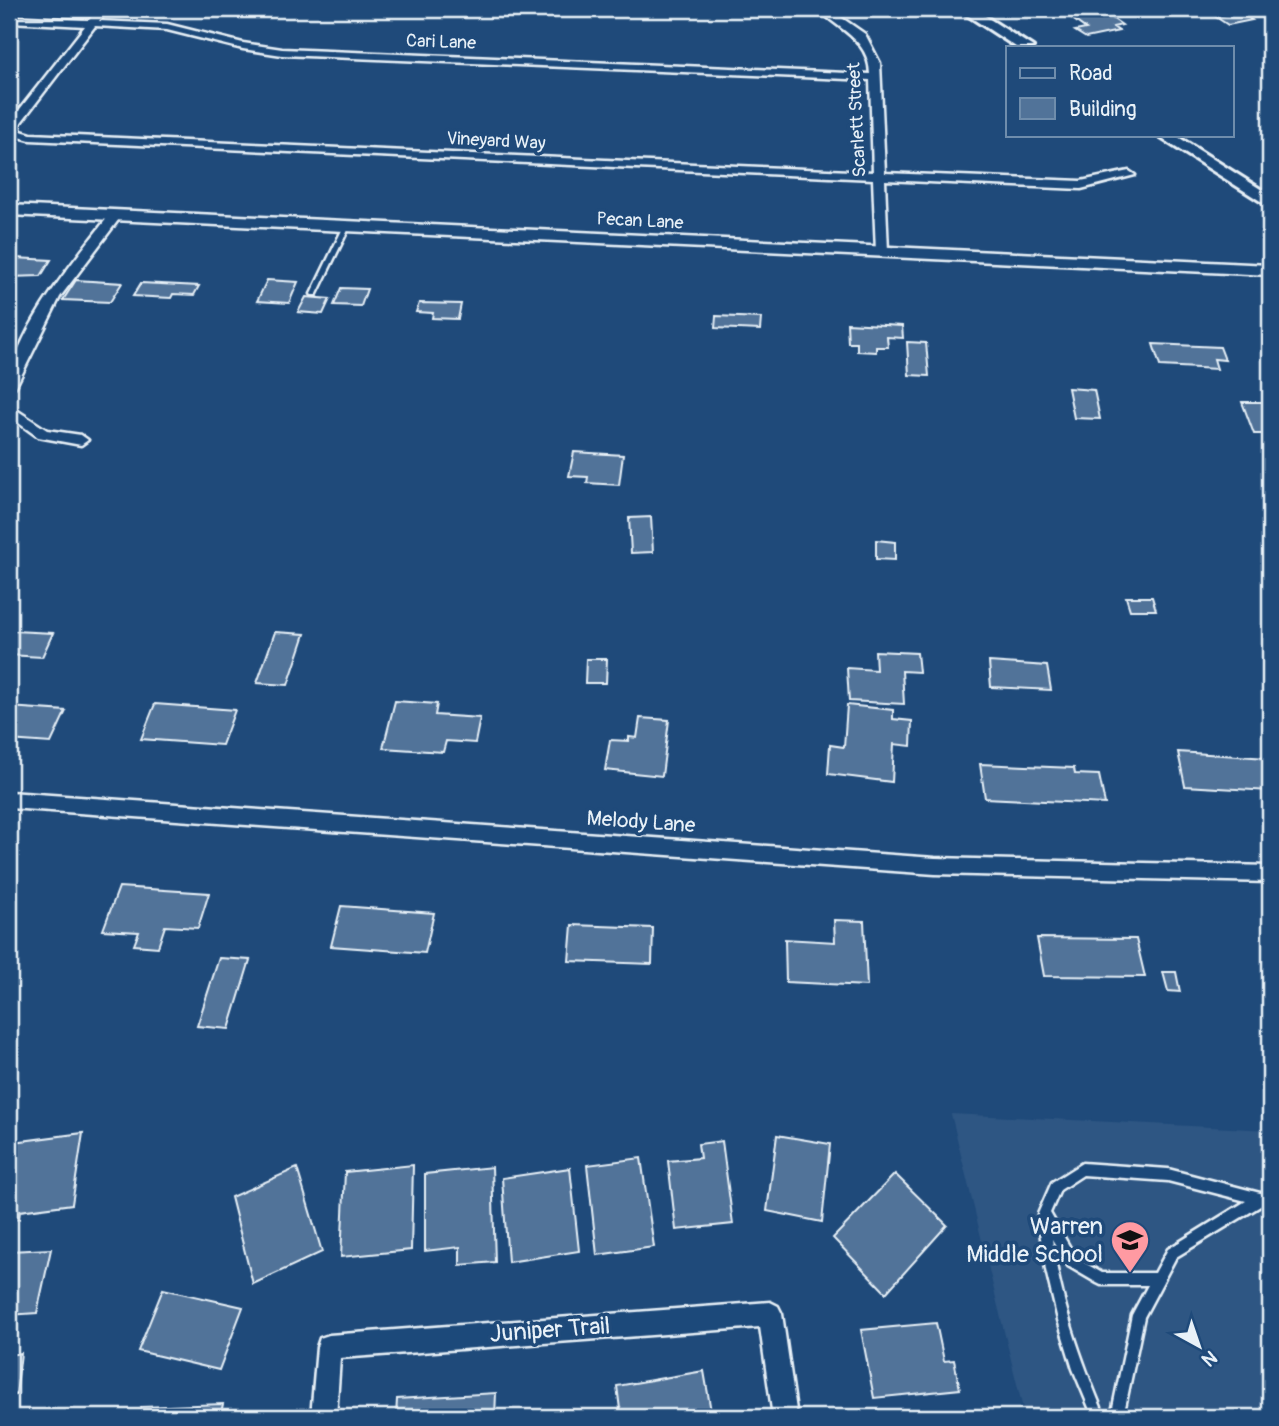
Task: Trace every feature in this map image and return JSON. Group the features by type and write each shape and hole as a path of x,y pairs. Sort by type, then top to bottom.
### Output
{"main road":[{"path":"965,9 1024,46"},
{"path":"1166,136 1270,202"}],"street":[{"name":"Vineyard Way","path":"103,9 13,125 16,133 44,138 1081,184 1129,175"},
{"name":"Scarlett Street","path":"823,9 861,36 868,45 875,77 882,251"},
{"name":"Cari Lane","path":"9,19 167,27 243,46 282,52 875,77"},
{"name":"Pecan Lane","path":"9,210 1270,270"},
{"path":"9,386 54,296 116,215"},
{"path":"9,409 43,434 81,440"},
{"name":"Melody Lane","path":"9,800 935,866 1270,874"},
{"name":"Juniper Trail","path":"324,1417 330,1347 770,1314 785,1417"}],"lane":[{"path":"314,294 347,226"},
{"path":"1099,1417 1075,1364 1048,1260 1044,1214 1056,1186 1082,1169 1168,1175 1265,1198"},
{"path":"1117,1417 1138,1315 1172,1252 1265,1198"},
{"path":"1044,1214 1072,1262 1101,1279 1158,1279"}],"shaded area":[{"name":"Warren Middle School","path":"951,1114 1270,1130 1270,1417 1025,1417"}],"building":[{"path":"1102,11 1122,25 1113,27 1119,31 1086,38 1075,31 1086,29 1071,18"},
{"path":"1240,12 1252,20 1228,25 1216,17"},
{"path":"15,258 51,260 41,276 9,277 9,267"},
{"path":"76,280 122,283 110,302 63,300"},
{"path":"267,280 298,282 289,303 257,301"},
{"path":"141,283 199,286 194,295 173,294 171,298 133,296"},
{"path":"341,288 367,289 361,306 334,305"},
{"path":"306,297 330,299 323,314 298,312"},
{"path":"419,303 461,304 458,319 432,318 433,313 416,312"},
{"path":"716,316 761,318 760,330 715,328"},
{"path":"847,323 902,326 903,338 887,337 888,347 876,347 876,352 857,351 857,343 848,343"},
{"path":"907,342 926,343 929,376 909,375"},
{"path":"1153,344 1220,347 1225,360 1214,359 1217,369 1160,366"},
{"path":"1068,388 1094,390 1100,419 1074,418"},
{"path":"1242,402 1268,402 1270,434 1254,434"},
{"path":"574,452 623,455 619,485 587,483 588,477 569,476"},
{"path":"651,517 653,552 631,553 629,518"},
{"path":"876,540 895,542 895,560 876,559"},
{"path":"1126,597 1152,597 1156,610 1130,610"},
{"path":"13,631 53,633 42,657 9,655 9,639"},
{"path":"275,632 305,634 288,685 257,683"},
{"path":"875,651 917,653 919,672 902,671 904,704 849,701 847,668 876,670"},
{"path":"586,659 607,659 606,683 585,683"},
{"path":"989,662 1047,666 1051,690 991,687"},
{"path":"395,701 437,704 435,715 480,718 475,743 446,741 443,752 383,748"},
{"path":"155,704 235,710 222,745 141,739"},
{"path":"847,705 893,710 893,719 912,721 911,746 894,744 892,782 828,774 830,745 844,747"},
{"path":"9,707 66,711 51,743 9,740"},
{"path":"640,718 669,720 662,776 605,770 610,740 629,741 629,737 637,738"},
{"path":"1178,752 1267,758 1270,791 1185,786"},
{"path":"980,764 1074,768 1075,774 1099,775 1105,804 985,798"},
{"path":"119,887 209,893 198,928 165,926 158,947 134,945 139,932 103,930"},
{"path":"341,906 434,913 425,953 331,946"},
{"path":"834,920 864,921 867,986 786,982 785,939 835,942"},
{"path":"572,925 653,928 652,964 569,961"},
{"path":"1037,938 1136,939 1145,977 1044,976"},
{"path":"219,958 250,960 229,1029 197,1026"},
{"path":"1163,972 1176,972 1180,992 1168,991"},
{"path":"83,1133 72,1204 20,1211 19,1219 9,1221 9,1157 14,1142"},
{"path":"777,1135 830,1144 822,1222 767,1211"},
{"path":"722,1141 733,1224 676,1230 668,1161 700,1158 698,1144"},
{"path":"641,1158 654,1247 597,1255 587,1165"},
{"path":"413,1165 411,1250 341,1257 345,1172"},
{"path":"492,1167 495,1262 460,1265 460,1247 425,1251 425,1174"},
{"path":"297,1168 322,1252 253,1284 231,1197"},
{"path":"570,1168 579,1251 508,1262 502,1178"},
{"path":"895,1174 947,1225 886,1293 833,1238"},
{"path":"51,1249 37,1313 9,1315 9,1251"},
{"path":"163,1289 243,1307 219,1370 138,1351"},
{"path":"936,1323 944,1361 954,1360 960,1389 874,1398 861,1330"},
{"path":"21,1353 16,1395 9,1396 9,1355"},
{"path":"704,1371 712,1417 621,1417 617,1386"},
{"path":"496,1393 495,1417 396,1417 397,1399"},
{"path":"223,1404 220,1417 139,1417 141,1407"}],"place":[{"name":"Warren Middle School","path":"1130,1274"}]}
